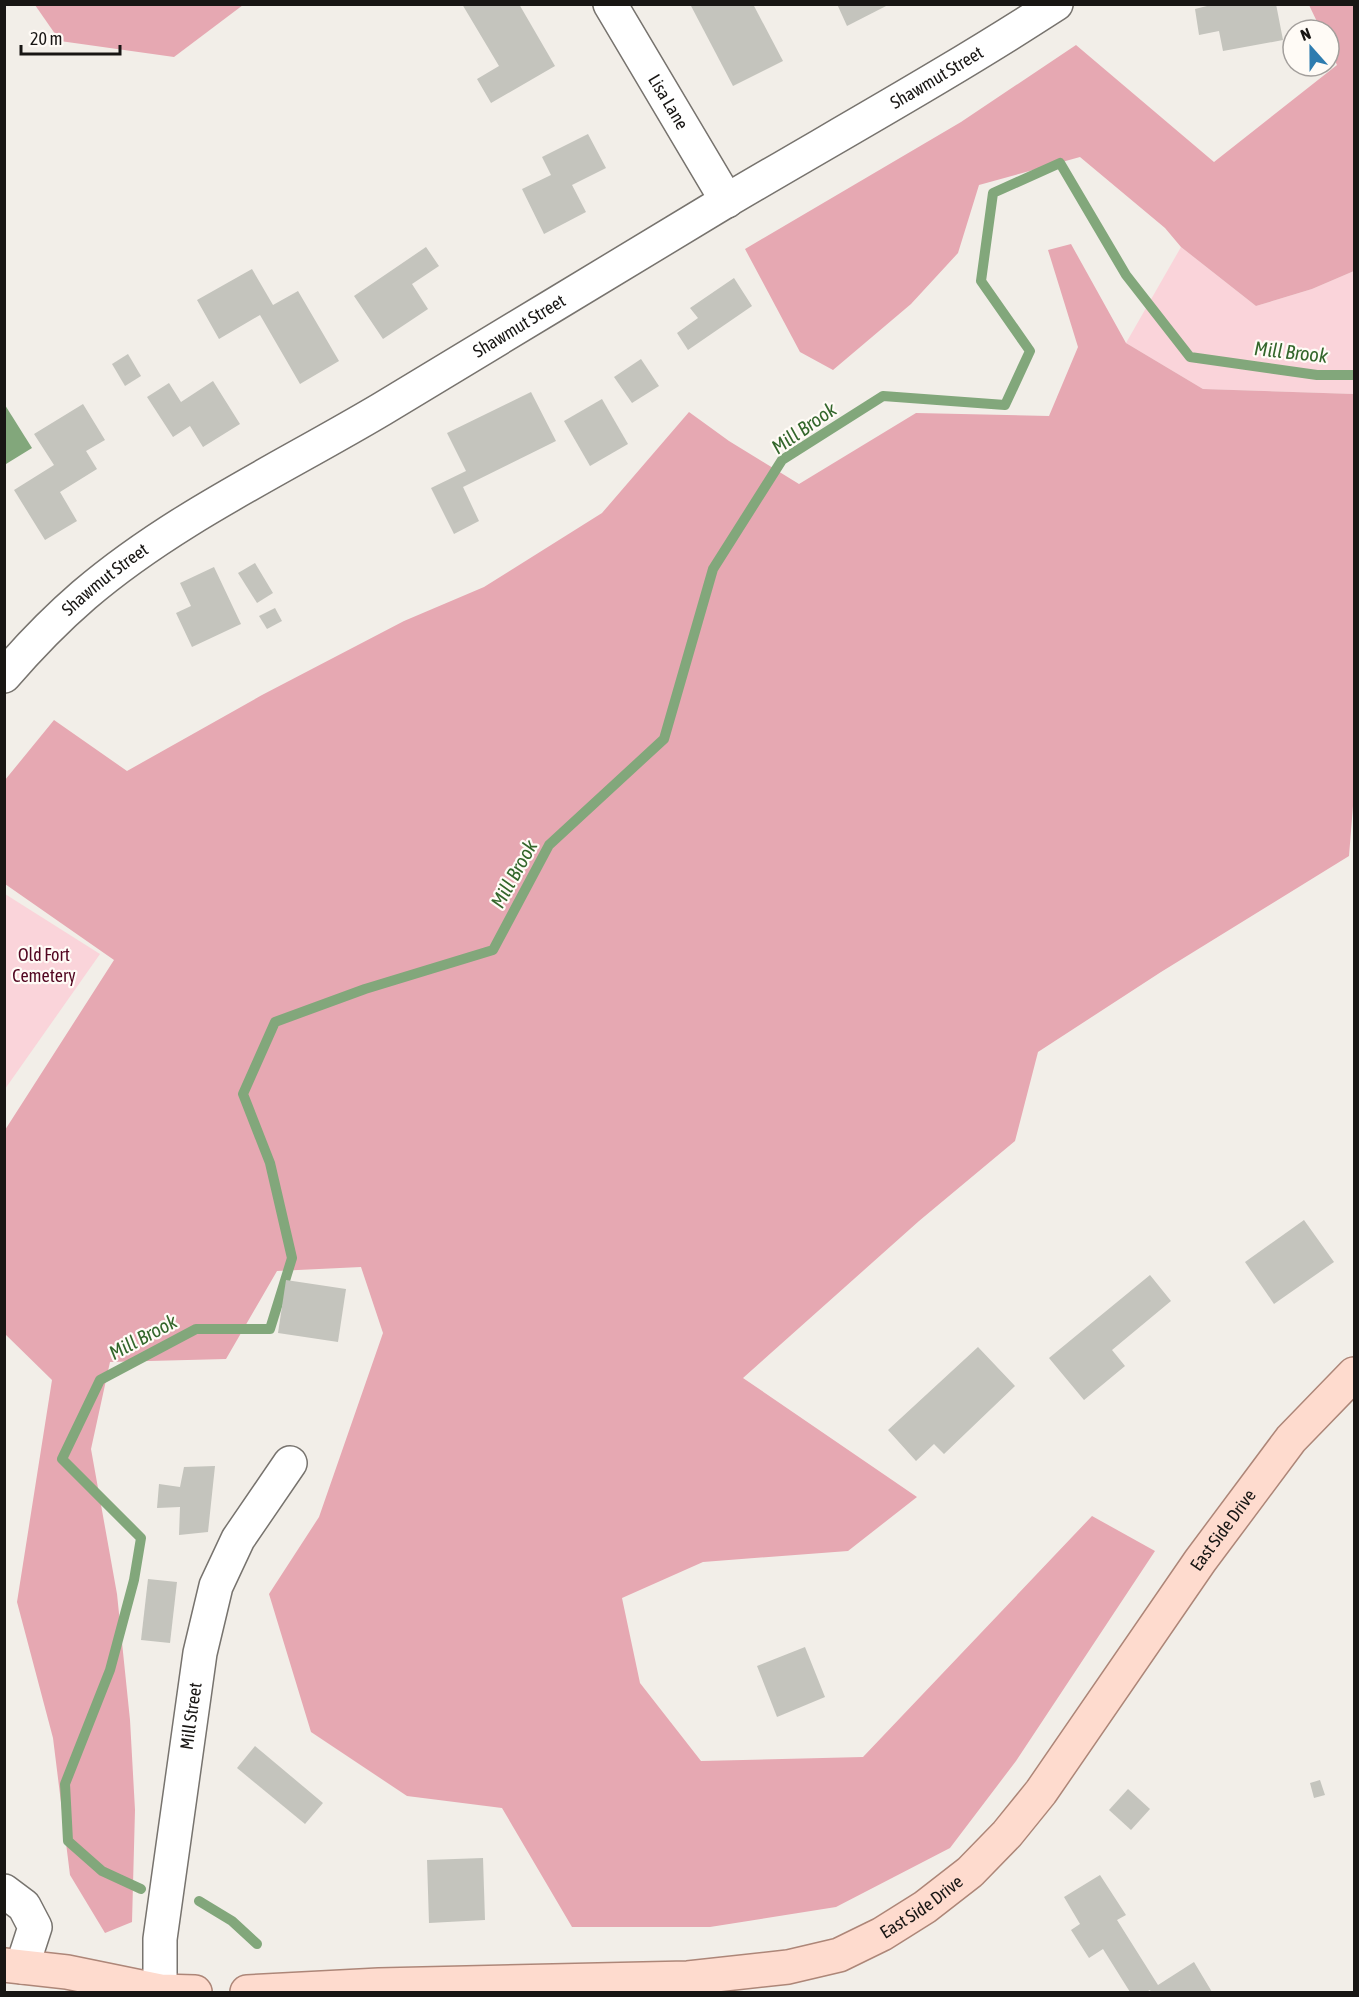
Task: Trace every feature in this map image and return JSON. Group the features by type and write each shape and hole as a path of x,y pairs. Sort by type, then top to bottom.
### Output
{"main road":[{"name":"East Side Drive","path":"247,1992 380,1985 688,1978 788,1967 839,1955 882,1934 925,1907 970,1872 1007,1834 1041,1792 1200,1561 1291,1439 1354,1374"},
{"path":"13,1966 67,1972 160,1992 195,1992"}],"street":[{"name":"Lisa Lane","path":"610,4 727,201"},
{"name":"Shawmut Street","path":"4,676 29,647 84,595 145,549 209,507 376,412 727,201 971,58 1056,4"},
{"name":"Mill Street","path":"160,1992 162,1928 200,1653 216,1586 238,1539 290,1463"},
{"path":"4,1891 24,1906 35,1927 13,1966"}],"green space":[{"path":"1181,247 1256,306 1312,289 1354,271 1354,394 1203,389 1126,343"},
{"name":"Old Fort Cemetery","path":"5,894 100,954 5,1089"}],"shaded area":[{"path":"35,5 243,5 174,57 60,41"},
{"path":"1309,5 1354,5 1354,271 1312,289 1256,306 1181,247 1165,228 1080,157 979,185 958,253 911,304 833,370 800,352 745,249 961,122 1076,45 1214,162 1321,78 1341,78 1341,18 1315,18"},
{"path":"1071,244 1126,343 1203,389 1354,394 1354,804 1349,856 1161,972 1038,1052 1015,1141 919,1221 743,1378 917,1497 848,1551 703,1562 622,1598 640,1683 701,1761 863,1757 1092,1516 1155,1551 1016,1761 950,1848 836,1907 710,1927 572,1927 502,1808 407,1796 311,1732 269,1594 319,1517 383,1333 361,1267 277,1271 226,1359 110,1362 91,1449 117,1594 130,1720 135,1810 132,1922 105,1933 70,1875 53,1738 17,1602 52,1380 5,1334 5,1130 114,960 5,884 5,780 54,720 127,771 262,695 404,621 484,587 602,513 689,412 729,441 799,484 916,413 1049,416 1078,347 1048,250"},
{"path":"5,405 32,448 6,464 4,461"}],"building":[{"path":"462,4 519,4 555,66 491,103 477,79 499,66"},
{"path":"690,4 753,4 783,61 733,86"},
{"path":"837,4 890,4 847,26"},
{"path":"1215,4 1276,4 1281,40 1223,51 1219,31 1199,35 1195,9"},
{"path":"588,134 606,168 572,185 586,212 544,234 522,189 551,175 542,157"},
{"path":"426,247 439,266 412,284 428,309 383,339 354,296"},
{"path":"252,269 273,305 298,291 339,361 300,384 260,315 219,339 197,300"},
{"path":"734,278 752,306 688,350 677,333 698,318 690,308"},
{"path":"128,354 141,376 125,386 112,364"},
{"path":"641,359 659,386 632,403 614,377"},
{"path":"213,381 240,424 203,447 190,426 173,437 147,397 169,383 181,402"},
{"path":"531,392 556,441 463,487 479,521 454,534 431,488 466,471 447,433"},
{"path":"602,399 628,444 590,466 564,421"},
{"path":"83,404 105,440 86,451 97,469 60,492 77,521 45,540 14,490 54,465 34,434"},
{"path":"255,563 273,593 257,603 238,573"},
{"path":"214,567 241,624 192,647 176,613 191,606 180,583"},
{"path":"275,608 282,621 267,629 259,616"},
{"path":"1304,1220 1334,1262 1274,1304 1245,1262"},
{"path":"1150,1275 1171,1301 1112,1350 1125,1366 1084,1400 1049,1358"},
{"path":"286,1280 346,1289 338,1342 278,1333"},
{"path":"978,1347 1015,1386 944,1454 934,1444 916,1461 888,1430"},
{"path":"215,1466 208,1532 179,1535 180,1507 157,1508 159,1484 180,1487 184,1467"},
{"path":"148,1579 177,1582 170,1643 141,1640"},
{"path":"805,1647 825,1697 777,1717 757,1666"},
{"path":"255,1746 323,1803 305,1824 237,1768"},
{"path":"1320,1780 1325,1795 1314,1798 1310,1783"},
{"path":"1128,1789 1150,1809 1131,1830 1109,1810"},
{"path":"483,1858 485,1920 429,1923 427,1860"},
{"path":"1100,1875 1126,1915 1117,1920 1158,1985 1194,1962 1212,1992 1151,1992 1150,1990 1130,1992 1103,1949 1089,1958 1071,1930 1080,1924 1064,1897"}],"waterway":[{"name":"Mill Brook","path":"141,1889 102,1871 68,1841 65,1784 110,1670 134,1580 141,1538 62,1459 100,1380 196,1329 270,1329 292,1258 270,1163 243,1094 275,1022 365,989 493,950 549,845 664,739 713,569 782,460 883,396 1005,405 1030,351 981,281 993,193 1060,163 1126,275 1190,357 1317,375 1354,375"},
{"name":"Mill Brook","path":"199,1901 232,1921 257,1944"}]}
